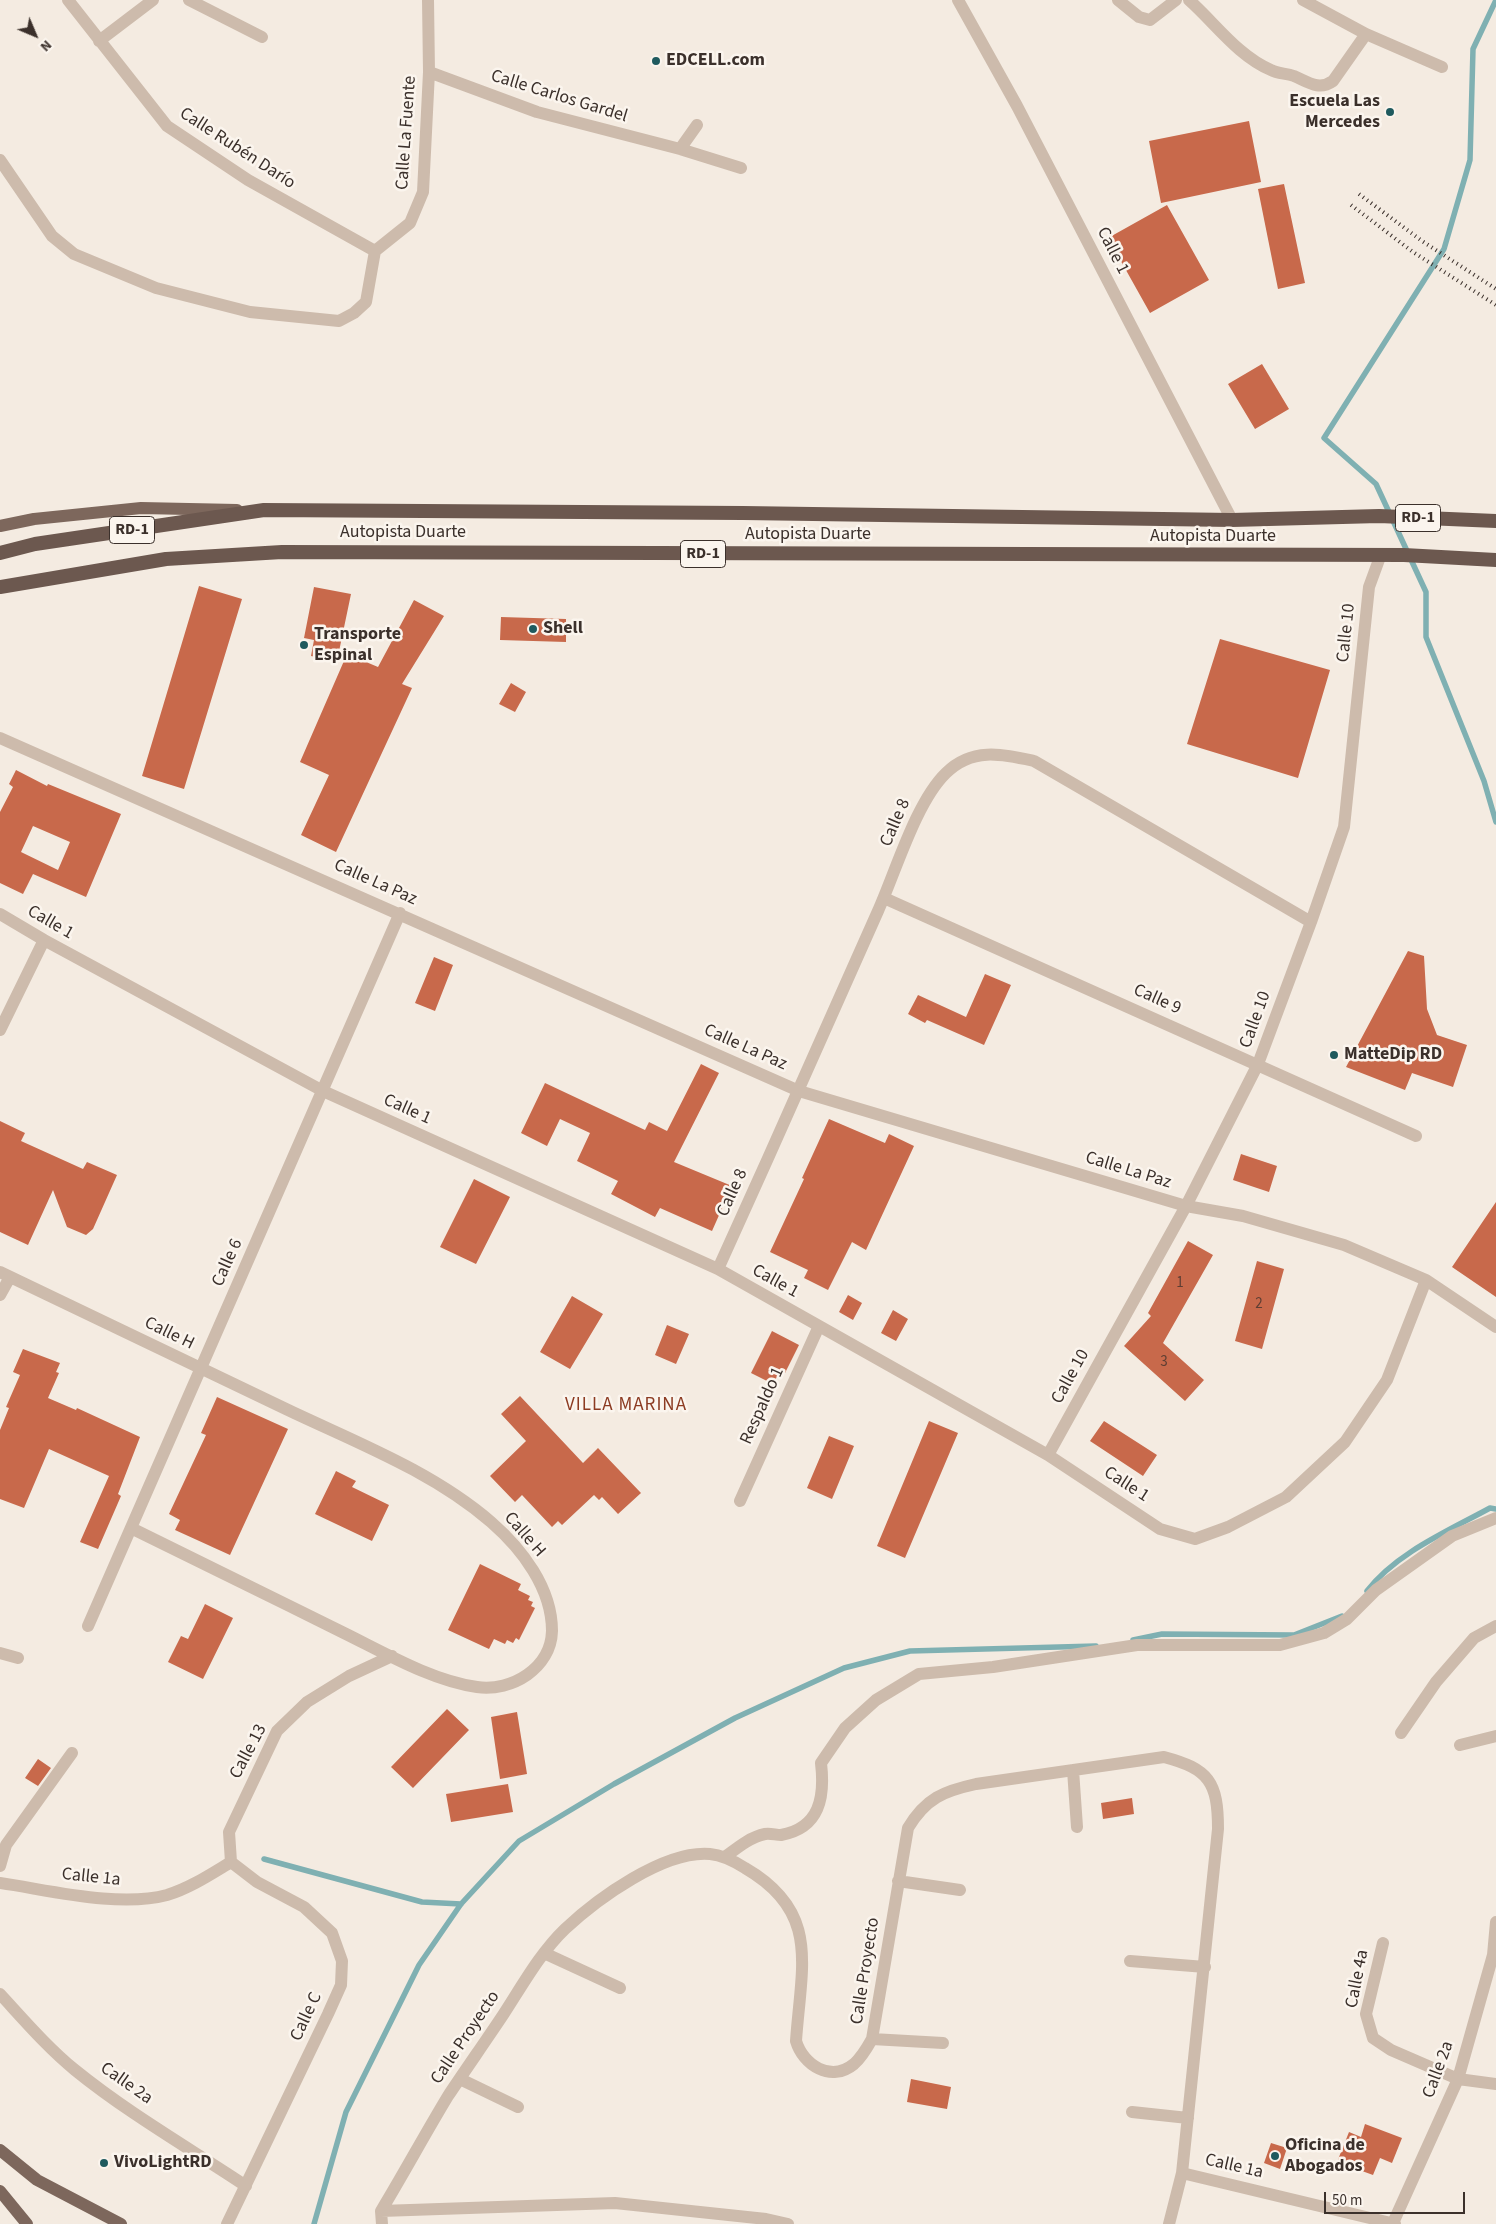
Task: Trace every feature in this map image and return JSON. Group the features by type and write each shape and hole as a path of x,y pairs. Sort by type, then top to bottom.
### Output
{"highway":[{"name":"Autopista Duarte","path":"0,553 35,544 264,510 733,513 1232,520 1379,516 1496,521"},
{"name":"Autopista Duarte","path":"1,587 166,559 282,552 1380,557 1404,555 1496,560"}],"main road":[{"name":"Autopista Duarte","path":"0,526 34,519 141,508 264,510"},
{"path":"0,2150 37,2180 121,2224"},
{"path":"0,2191 27,2224"}],"street":[{"name":"Calle Rubén Darío","path":"68,0 99,42 167,126 248,180 375,251"},
{"path":"99,42 153,0"},
{"path":"189,0 262,37"},
{"name":"Calle La Fuente","path":"375,251 410,223 423,192 430,72 428,0"},
{"name":"Calle 1","path":"958,0 1021,115 1232,520"},
{"path":"1118,0 1138,17 1150,20 1176,0"},
{"path":"1189,0 1252,60 1272,71 1289,74 1318,86 1325,86 1333,81 1366,34"},
{"path":"1303,0 1366,34 1442,67"},
{"name":"Calle Carlos Gardel","path":"430,72 537,112 680,149 741,168"},
{"path":"680,149 697,125"},
{"path":"0,160 52,236 74,254 156,288 250,312 339,321 354,314 366,302 375,251"},
{"name":"Calle 10","path":"1048,1455 1186,1206 1258,1064 1311,922 1344,827 1369,587 1380,557"},
{"name":"Calle La Paz","path":"0,738 400,913 798,1091 1186,1206 1242,1216 1344,1245 1426,1280 1496,1327"},
{"name":"Calle 8","path":"718,1269 884,898 926,796 947,772 976,755 1000,753 1034,761 1311,922"},
{"name":"Calle 9","path":"884,898 1416,1136"},
{"name":"Calle 6","path":"88,1626 400,913"},
{"name":"Calle 1","path":"0,914 44,940 323,1091 718,1269 1048,1455 1160,1528 1194,1539 1228,1527 1286,1497 1345,1442 1388,1380 1426,1280"},
{"path":"0,1030 44,940"},
{"path":"0,1295 5,1274"},
{"name":"Calle H","path":"5,1274 391,1460 458,1495 493,1524 527,1561 542,1586 552,1615 552,1644 536,1669 512,1684 479,1688 440,1677 392,1656 132,1528"},
{"name":"Respaldo 1","path":"740,1501 818,1326"},
{"path":"725,1857 745,1842 766,1834 787,1833 801,1829 816,1815 824,1786 821,1763 846,1728 876,1700 919,1674 993,1668 1137,1645 1280,1645 1306,1638 1324,1633 1347,1619 1376,1590 1452,1536 1496,1518"},
{"path":"1401,1734 1436,1682 1474,1638 1496,1626"},
{"path":"0,1653 18,1658"},
{"name":"Calle 13","path":"231,1862 229,1832 277,1731 307,1702 349,1676 392,1656"},
{"path":"1460,1744 1496,1736"},
{"path":"0,1866 6,1845 72,1754"},
{"name":"Calle Proyecto","path":"381,2211 460,2079 544,1953 564,1930 627,1881 658,1866 693,1855 710,1854 725,1857 763,1880 781,1896 793,1913 800,1930 802,1948 796,2041 805,2059 815,2068 826,2072 839,2072 853,2065 872,2039 908,1828 916,1814 932,1798 952,1789 976,1784 1164,1757 1188,1763 1199,1770 1209,1780 1218,1808 1218,1829 1205,1966 1182,2173 1169,2224"},
{"path":"1073,1770 1078,1826"},
{"name":"Calle 1a","path":"0,1883 119,1900 166,1895 198,1881 231,1862"},
{"name":"Calle C","path":"227,2224 341,1984 342,1962 332,1933 304,1907 257,1882 231,1862"},
{"path":"898,1881 960,1890"},
{"name":"Calle 2a","path":"1394,2223 1458,2079 1494,1955 1496,1922"},
{"name":"Calle 4a","path":"1382,1943 1366,2014 1373,2038 1391,2050 1458,2079 1496,2084"},
{"path":"544,1953 620,1988"},
{"path":"1130,1961 1205,1966"},
{"name":"Calle 2a","path":"0,1994 34,2032 74,2069 117,2101 246,2186"},
{"path":"872,2039 943,2043"},
{"path":"460,2079 518,2107"},
{"path":"1132,2112 1188,2118"},
{"name":"Calle 1a","path":"1182,2173 1394,2223"},
{"path":"382,2224 381,2211 615,2203 788,2224"}],"building":[{"path":"1249,121 1261,182 1161,203 1149,141"},
{"path":"1284,184 1305,283 1278,289 1258,189"},
{"path":"1167,205 1209,280 1150,313 1108,238"},
{"path":"1262,364 1289,409 1255,429 1228,384"},
{"path":"199,586 242,599 184,789 142,776"},
{"path":"314,587 351,594 337,661 311,656 314,640 304,638"},
{"path":"414,600 444,616 402,684 412,688 336,852 301,835 329,775 300,762 347,654 378,667"},
{"name":"Shell","path":"501,617 566,619 566,642 500,640"},
{"path":"1220,639 1330,670 1298,778 1187,744"},
{"path":"511,683 526,692 515,712 499,704"},
{"path":"16,770 47,786 48,784 121,814 86,897 33,874 23,894 0,883 0,812 13,787 9,784","holes":["33,826 70,842 58,870 21,852"]},
{"path":"1408,951 1424,956 1427,1009 1437,1035 1467,1045 1453,1087 1412,1073 1405,1090 1346,1067"},
{"path":"434,957 453,965 435,1011 415,1003"},
{"path":"985,974 1011,985 984,1045 927,1020 925,1023 908,1014 918,995 966,1017"},
{"path":"701,1064 719,1073 674,1162 732,1186 712,1231 660,1208 655,1217 611,1194 618,1181 577,1161 590,1133 560,1119 547,1146 521,1133 545,1083 645,1130 649,1122 667,1131"},
{"path":"829,1119 885,1143 889,1134 914,1146 866,1250 852,1242 828,1290 804,1278 808,1270 770,1252"},
{"path":"0,1121 25,1133 21,1141 83,1169 87,1162 117,1175 93,1229 86,1235 67,1227 53,1190 28,1245 0,1232"},
{"path":"1241,1154 1277,1166 1269,1192 1233,1180"},
{"path":"474,1179 510,1197 476,1264 440,1247"},
{"path":"1496,1202 1496,1297 1452,1267"},
{"path":"1188,1241 1213,1255 1163,1343 1204,1380 1185,1401 1124,1346 1151,1316 1148,1313"},
{"path":"1257,1261 1284,1269 1262,1349 1235,1341"},
{"path":"848,1295 862,1303 853,1320 839,1312"},
{"path":"572,1296 603,1314 570,1369 540,1352"},
{"path":"893,1310 908,1319 896,1341 881,1333"},
{"path":"667,1325 689,1334 676,1364 655,1355"},
{"path":"772,1331 799,1345 785,1373 780,1371 773,1384 751,1373"},
{"path":"23,1349 60,1363 56,1372 59,1373 48,1398 76,1410 77,1408 140,1437 118,1494 121,1496 98,1549 80,1542 109,1476 49,1449 24,1508 0,1499 0,1430 9,1408 6,1407 20,1375 13,1372"},
{"path":"520,1396 583,1463 598,1448 641,1493 618,1514 602,1497 599,1500 594,1495 562,1525 558,1521 552,1527 522,1495 515,1502 490,1476 526,1441 501,1414"},
{"path":"217,1397 288,1429 230,1555 175,1530 180,1520 169,1514 206,1435 201,1433"},
{"path":"929,1421 958,1433 905,1558 877,1546"},
{"path":"1104,1421 1157,1455 1143,1476 1090,1441"},
{"path":"829,1436 854,1446 832,1499 807,1488"},
{"path":"336,1471 356,1481 352,1487 389,1505 372,1541 315,1514"},
{"path":"480,1564 521,1584 518,1590 530,1596 528,1600 533,1602 531,1606 535,1608 519,1640 516,1638 513,1643 507,1640 505,1644 494,1639 489,1649 448,1630"},
{"path":"205,1604 233,1618 203,1679 168,1662 181,1636 188,1639"},
{"path":"447,1709 469,1730 413,1788 391,1767"},
{"path":"517,1712 527,1774 500,1779 491,1717"},
{"path":"38,1759 51,1768 38,1786 25,1778"},
{"path":"508,1784 513,1812 451,1822 446,1794"},
{"path":"1132,1798 1134,1814 1103,1819 1101,1803"},
{"path":"911,2079 951,2087 947,2109 907,2102"},
{"path":"1365,2124 1402,2138 1392,2163 1380,2158 1373,2175 1351,2167 1349,2172 1335,2167 1349,2132 1361,2137"},
{"name":"Oficina de Abogados","path":"1271,2143 1287,2148 1280,2169 1264,2163"}],"waterway":[{"path":"1496,0 1473,49 1470,160 1444,249 1324,438 1376,484 1426,592 1426,637 1484,781 1496,822"},
{"path":"1367,1591 1379,1577 1408,1554 1440,1534 1490,1508 1496,1509"},
{"path":"1133,1640 1162,1634 1294,1635 1342,1616"},
{"path":"314,2224 346,2112 419,1965 461,1904 519,1841 614,1784 735,1718 844,1668 910,1651 1096,1646"},
{"path":"264,1859 422,1902 461,1904"}],"railway":[{"path":"1359,194 1422,241 1496,289"},
{"path":"1351,205 1413,252 1496,305"}],"place":[{"name":"EDCELL.com","path":"656,61"},
{"name":"Escuela Las Mercedes","path":"1390,112"},
{"name":"Shell","path":"533,629"},
{"name":"Transporte Espinal","path":"304,645"},
{"name":"MatteDip RD","path":"1334,1055"},
{"name":"Oficina de Abogados","path":"1275,2156"},
{"name":"VivoLightRD","path":"104,2163"}],"district":[{"name":"VILLA MARINA","path":"626,1406"}]}
